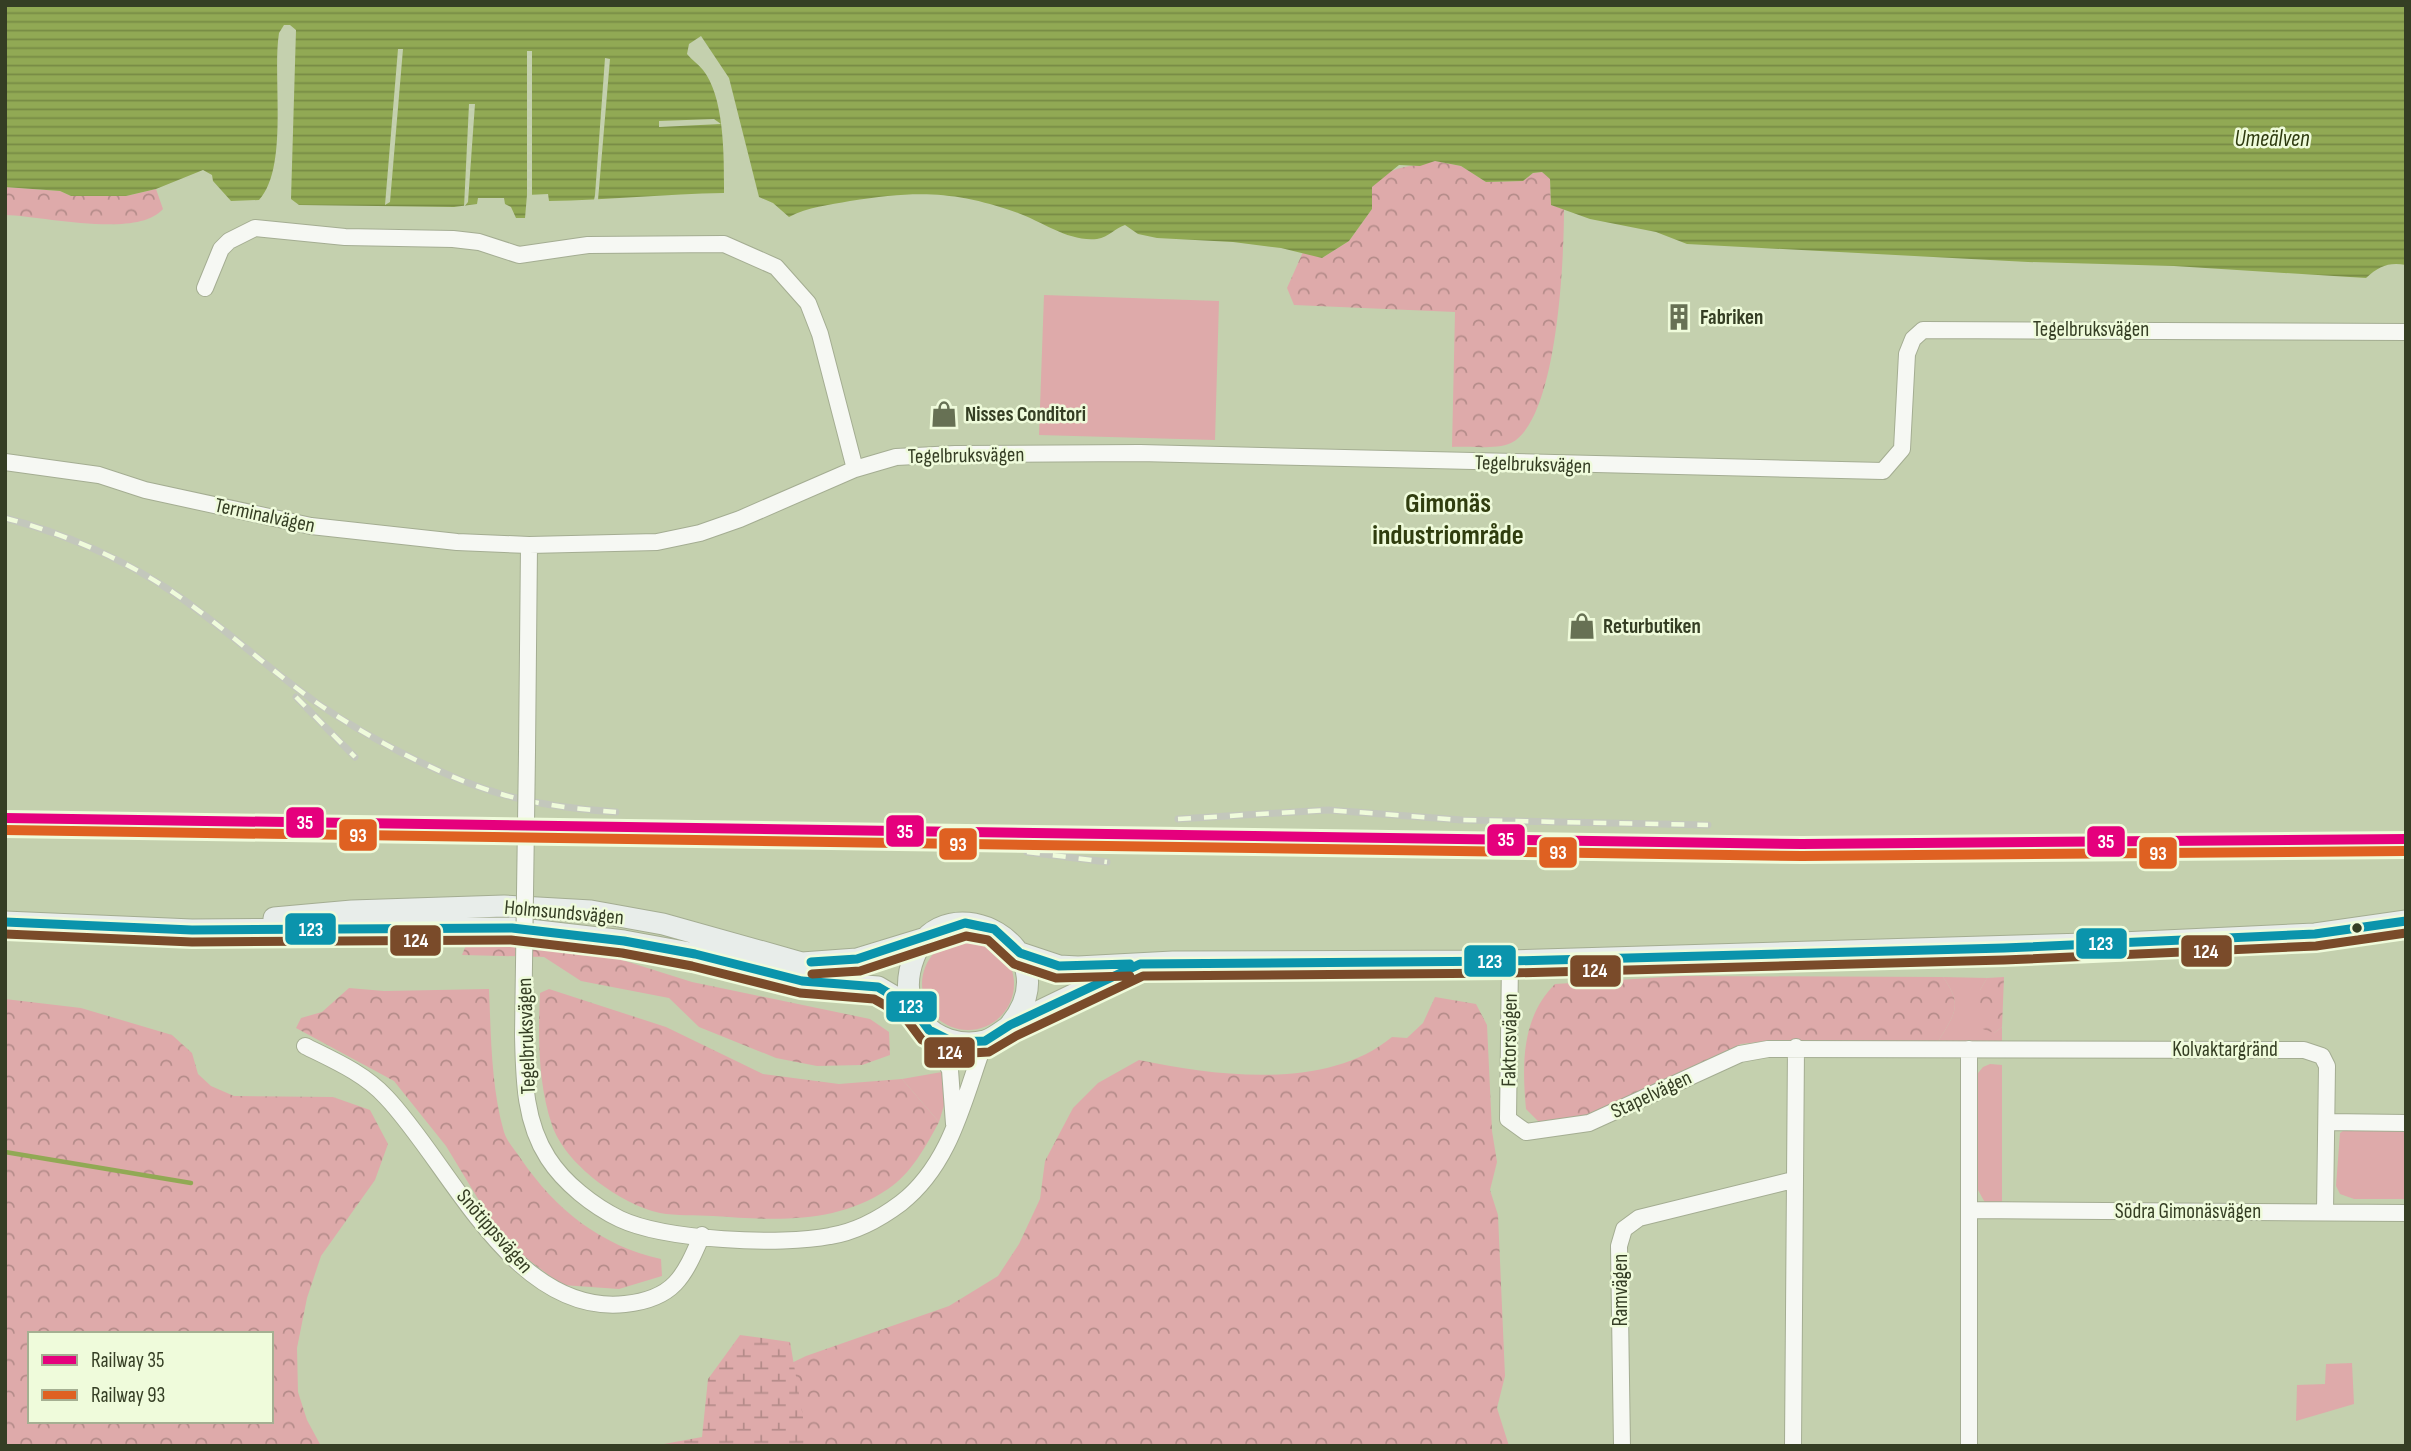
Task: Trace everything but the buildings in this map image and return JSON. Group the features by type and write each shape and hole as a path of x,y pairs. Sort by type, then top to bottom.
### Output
{"main road":[{"name":"Holmsundsvägen","path":"192,930 352,911 504,906 591,911 663,924 802,962 857,959 929,937 950,925 980,924 1007,937 1020,953 1059,965 1510,961 2133,943 2315,933 2406,921"},
{"name":"Holmsundsvägen","path":"5,922 192,930 513,928 624,941 695,954 802,981 878,987 912,1007 929,1030"},
{"path":"912,1007 908,989 909,970 916,952 929,937"},
{"path":"1010,1026 1026,996 1026,968 1020,953"},
{"name":"Holmsundsvägen","path":"985,1041 1010,1026 1140,964"},
{"path":"929,1030 953,1041 985,1041"}],"street":[{"path":"205,288 221,249 229,241 255,228 321,235 453,239 479,242 519,255 587,245 699,241 723,244 776,267 808,303 820,334 855,469"},
{"name":"Tegelbruksvägen","path":"985,1041 937,1162 921,1184 880,1217 855,1228 806,1240 674,1234 621,1219 569,1183 548,1158 531,1123 524,1076 529,545 657,542 700,533 740,519 855,469 896,457 1140,453 1883,471 1902,449 1907,354 1913,339 1923,330 2406,332"},
{"name":"Terminalvägen","path":"5,462 99,475 145,490 311,526 457,541 529,545"},
{"name":"Faktorsvägen","path":"1508,1119 1510,961"},
{"name":"Tegelbruksvägen","path":"929,1030 950,1070 954,1124"},
{"name":"Snötippsvägen","path":"305,1046 355,1072 385,1095 496,1239 539,1281 562,1293 608,1306 642,1302 663,1294 679,1282 702,1235"},
{"path":"1793,1446 1796,1047"},
{"name":"Stapelvägen","path":"1508,1119 1526,1132 1589,1123 1740,1054 1796,1047"},
{"name":"Kolvaktargränd","path":"1796,1047 2313,1051 2322,1056 2327,1066 2325,1211"},
{"path":"1969,1049 1969,1446"},
{"path":"2327,1122 2406,1122"},
{"name":"Ramvägen","path":"1622,1446 1619,1246 1624,1229 1639,1218 1793,1180"},
{"name":"Södra Gimonäsvägen","path":"1969,1210 2406,1213"}],"green space":[{"path":"1435,161 1461,166 1486,182 1523,181 1533,173 1542,172 1550,178 1551,205 1564,209 1560,298 1548,372 1539,403 1527,428 1505,445 1452,447 1455,312 1294,305 1287,288 1303,252 1322,258 1349,241 1372,209 1372,187 1381,179 1395,170"},
{"path":"5,187 60,191 71,196 126,196 156,189 163,209 150,218 133,223 112,224 5,215"},
{"path":"1044,295 1219,301 1215,440 1039,435"},
{"path":"968,938 985,942 1000,952 1010,967 1014,984 1010,1001 1000,1016 985,1026 968,1030 951,1026 936,1016 926,1001 922,984 926,967 936,952 951,942"},
{"path":"468,940 538,940 619,959 692,982 870,1019 889,1032 890,1055 862,1065 817,1066 776,1058 699,1027 669,998 581,981 544,957 462,955"},
{"path":"1682,976 1943,977 1955,1003 1952,1017 1938,1042 1768,1041 1741,1044 1580,1119 1541,1124 1526,1109 1526,1043 1536,1012 1555,984"},
{"path":"1943,977 1987,978 1980,990 1994,1033 2002,1027 2002,1045 1938,1042 1952,1017 1955,1003"},
{"path":"2004,977 2002,1027 1994,1033 1980,1028 1980,990 1987,978"},
{"path":"349,988 384,991 489,989 494,1079 507,1139 534,1177 564,1209 599,1235 639,1253 661,1259 662,1276 619,1289 562,1285 514,1249 486,1212 446,1146 394,1081 296,1028 301,1018 322,1012"},
{"path":"549,989 666,1027 763,1074 839,1084 902,1079 939,1122 904,1176 868,1201 847,1209 803,1218 758,1219 673,1215 644,1208 612,1191 581,1168 559,1140 552,1125 544,1093 539,1043 540,993"},
{"path":"1435,997 1476,1004 1487,1025 1492,1131 1497,1162 1490,1190 1498,1215 1505,1376 1497,1408 1509,1446 750,1446 779,1369 806,1356 949,1306 998,1276 1019,1244 1040,1199 1045,1161 1073,1108 1098,1083 1139,1060 1236,1074 1270,1075 1336,1066 1366,1054 1392,1037 1407,1038 1423,1023"},
{"path":"5,999 81,1008 172,1035 192,1053 198,1074 211,1086 234,1096 333,1097 370,1110 388,1144 375,1180 321,1256 307,1298 297,1348 298,1392 307,1420 321,1446 5,1446"},
{"path":"1990,1064 2002,1065 2002,1208 1988,1208 1973,1181 1974,1078 1983,1067"},
{"path":"942,1072 945,1074 945,1102 939,1122 902,1079"},
{"path":"2350,1126 2406,1127 2406,1199 2354,1199 2340,1194 2336,1186 2340,1133"},
{"path":"740,1335 790,1342 808,1446 653,1446 702,1437 708,1379"},
{"path":"2352,1363 2354,1404 2296,1421 2297,1385 2325,1384 2326,1364"}],"water":[{"name":"Umeälven","path":"5,5 2406,5 2406,265 2384,266 2366,278 2174,266 2028,262 1687,244 1656,232 1590,219 1551,205 1550,179 1542,172 1533,173 1523,181 1486,182 1461,166 1435,161 1420,166 1399,165 1372,187 1372,209 1349,241 1322,258 1281,248 1233,242 1157,238 1138,234 1125,225 1101,238 1087,239 1056,230 995,205 954,196 895,195 811,209 789,217 773,203 759,197 729,78 701,36 689,44 687,54 703,70 716,96 722,129 724,193 549,201 548,194 527,195 525,218 516,218 511,207 505,204 504,198 478,198 477,204 454,207 299,205 291,199 296,30 290,25 284,25 279,33 277,51 278,121 274,166 268,185 259,200 231,201 213,181 212,175 203,170 156,189 126,196 71,196 60,191 5,187"}],"pier":[{"path":"398,49 403,49 390,202 385,205"},
{"path":"527,51 532,51 532,195 527,195"},
{"path":"605,58 610,59 598,200 594,200 595,195"},
{"path":"469,104 475,104 468,202 464,207"},
{"path":"714,119 721,124 659,127 659,121"}],"waterway":[{"path":"5,1152 191,1183"}],"railway":[{"path":"5,518 49,531 135,569 192,606 317,703 430,767 478,787 515,798 616,812"},
{"path":"296,697 355,757"},
{"path":"1178,819 1328,810 1462,820 1708,825"},
{"path":"5,828 564,834 1044,844 1223,836"},
{"path":"1027,852 1107,862"}],"rail line":[{"name":"35","path":"5,818 1802,844 2406,839"},
{"name":"93","path":"5,830 1802,856 2406,851"}],"transit line":[{"name":"123","path":"5,922 192,930 512,928 624,941 695,954 802,981 878,987 912,1007 929,1030 953,1042 985,1041 1010,1025 1140,964 1510,961 2004,948 2315,934 2406,921"},
{"name":"123","path":"811,962 857,959 965,923 994,929 1020,953 1059,966 1130,964"},
{"name":"124","path":"5,934 192,942 511,940 622,953 692,966 800,993 874,999 904,1016 922,1040 953,1054 989,1052 1016,1036 1143,976 1510,973 2004,960 2316,946 2406,933"},
{"name":"124","path":"812,974 860,971 966,936 988,940 1014,964 1056,978 1130,976"}],"place":[{"name":"Fabriken","path":"1679,317"},
{"name":"Nisses Conditori","path":"944,414"},
{"name":"Returbutiken","path":"1582,626"}],"district":[{"name":"Gimonäs industriområde","path":"1448,518"}]}
